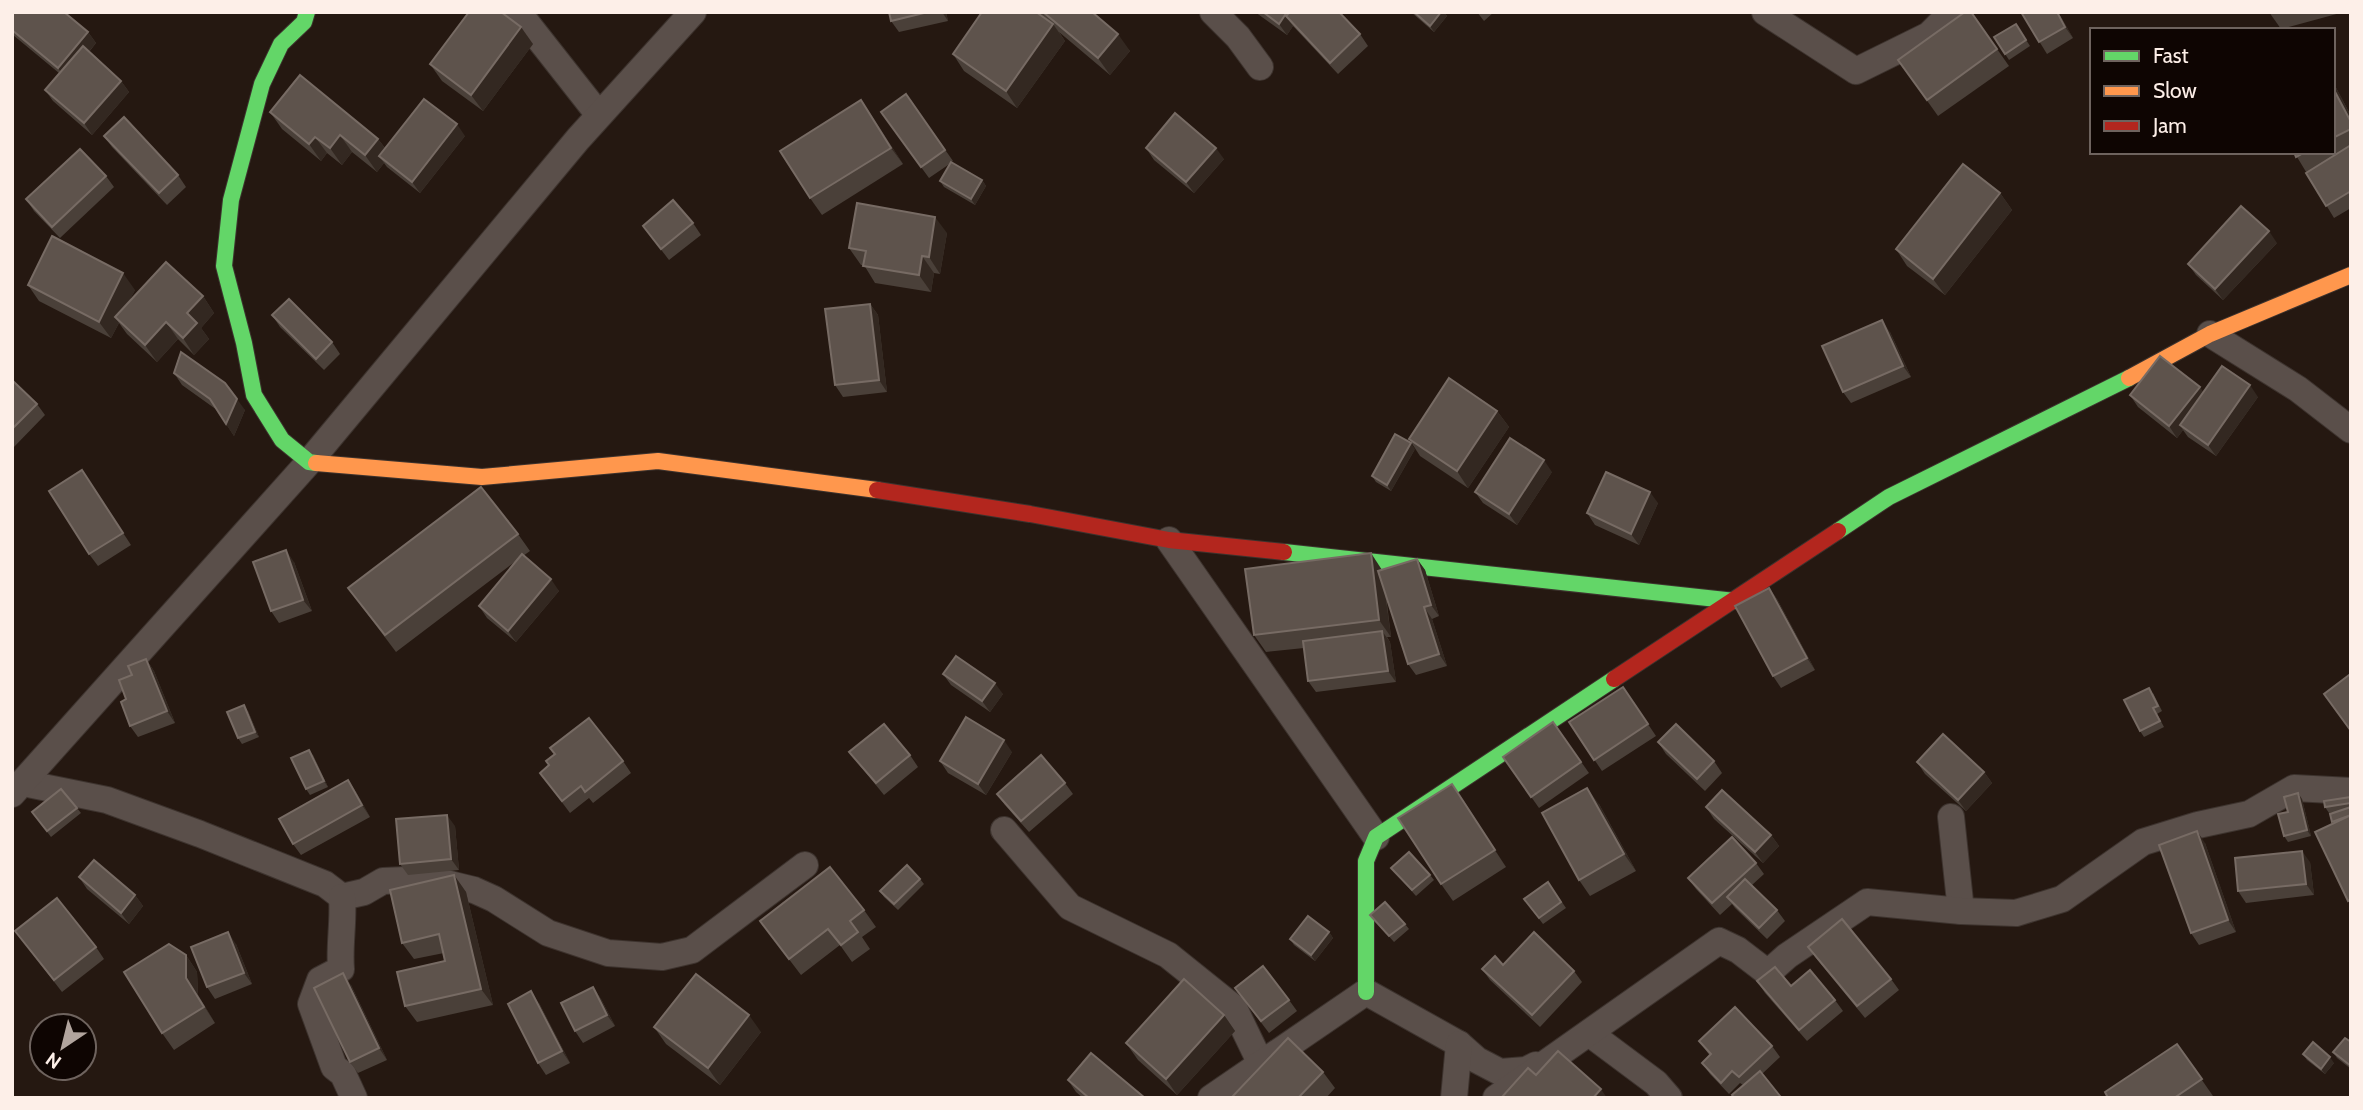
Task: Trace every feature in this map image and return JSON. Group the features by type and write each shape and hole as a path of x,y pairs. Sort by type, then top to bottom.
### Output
{"street":[{"path":"307,12 304,22 281,44 262,84 232,200 224,266 254,395 282,440 309,462 482,477 658,461 1030,514 1169,540 1735,601"},
{"path":"518,12 599,115"},
{"path":"18,789 309,462 599,115 693,12"},
{"path":"1213,12 1238,37 1260,66"},
{"path":"1765,12 1856,71 1928,34 1952,12"},
{"path":"1366,992 1366,861 1376,837 1889,497 2096,395 2210,334 2351,275"},
{"path":"2210,334 2298,389 2351,430"},
{"path":"1169,540 1376,837"},
{"path":"1496,1098 1719,941 1738,950 1768,973 1787,956 1867,902 2016,914 2062,900 2143,842 2198,825 2249,814 2294,788 2351,791"},
{"path":"18,789 107,800 325,884 342,897 339,951 341,969 320,980 311,1004 334,1067 342,1074 354,1098"},
{"path":"1951,817 1961,911"},
{"path":"1004,831 1070,907 1168,955 1234,1008 1261,1064"},
{"path":"342,897 364,892 383,881 429,879 474,890 548,933 608,953 662,957 692,950 804,865"},
{"path":"1211,1098 1366,992"},
{"path":"1366,992 1459,1044 1477,1060 1500,1072 1526,1070 1560,1054"},
{"path":"1589,1033 1656,1083 1669,1098"},
{"path":"1454,1098 1459,1044"}],"building":[{"path":"15,12 64,12 88,32 58,68 12,30 12,15"},
{"path":"469,12 501,12 521,27 471,95 430,64"},
{"path":"889,12 928,12 891,21"},
{"path":"982,12 1036,12 1053,24 1006,91 953,54"},
{"path":"1043,12 1092,12 1118,34 1098,58"},
{"path":"1263,12 1287,12 1279,24"},
{"path":"1290,12 1339,12 1360,34 1330,63 1286,16"},
{"path":"1414,12 1441,12 1430,26"},
{"path":"1965,12 1971,12 1997,49 1927,100 1898,60"},
{"path":"2021,12 2057,12 2065,27 2039,42"},
{"path":"2016,24 2026,40 2005,54 1994,37"},
{"path":"83,46 121,81 84,123 45,90"},
{"path":"300,75 378,139 365,155 340,135 330,148 315,137 309,144 270,112"},
{"path":"2335,92 2351,122 2351,129 2335,137"},
{"path":"906,94 945,150 921,167 881,112"},
{"path":"424,99 457,124 412,182 379,156"},
{"path":"861,100 891,148 810,198 780,151"},
{"path":"1175,113 1216,148 1186,182 1146,148"},
{"path":"124,117 178,175 159,193 104,136"},
{"path":"2351,145 2351,191 2326,206 2306,173"},
{"path":"80,149 106,176 52,227 26,199"},
{"path":"951,162 982,180 971,199 940,181"},
{"path":"1963,164 2000,193 1933,279 1896,249"},
{"path":"673,200 693,223 661,249 643,226"},
{"path":"857,203 935,217 929,257 922,256 919,275 863,266 866,251 849,248"},
{"path":"2241,206 2269,231 2215,289 2188,264"},
{"path":"52,236 123,273 99,322 28,285"},
{"path":"166,262 203,296 187,313 197,323 183,338 166,322 145,345 115,317"},
{"path":"289,299 332,342 316,359 272,315"},
{"path":"870,304 879,380 835,385 825,309"},
{"path":"1882,320 1903,366 1843,392 1822,346"},
{"path":"181,352 225,383 237,399 226,424 210,399 174,373"},
{"path":"2160,356 2200,387 2169,426 2130,395"},
{"path":"2222,366 2250,385 2208,445 2180,425"},
{"path":"1449,378 1497,411 1457,471 1409,439"},
{"path":"12,380 37,404 12,429"},
{"path":"1395,434 1411,443 1387,485 1372,476"},
{"path":"1510,438 1544,460 1509,514 1475,492"},
{"path":"82,470 123,533 89,554 49,491"},
{"path":"1606,472 1650,492 1631,534 1587,513"},
{"path":"481,487 518,534 385,635 348,588"},
{"path":"286,550 303,600 271,611 253,562"},
{"path":"1371,553 1379,620 1254,635 1245,569"},
{"path":"522,554 551,579 508,631 479,606"},
{"path":"1417,559 1431,605 1424,607 1439,654 1408,664 1378,571"},
{"path":"1769,588 1807,658 1773,676 1735,606"},
{"path":"1382,631 1388,671 1308,681 1303,641"},
{"path":"956,656 995,683 982,701 943,674"},
{"path":"146,659 167,711 130,726 121,702 126,699 119,680 132,675 128,666"},
{"path":"2349,675 2351,677 2351,731 2324,694"},
{"path":"1623,687 1648,724 1594,760 1569,722"},
{"path":"2149,688 2158,706 2153,708 2160,721 2140,731 2124,700"},
{"path":"244,705 255,732 238,738 227,712"},
{"path":"966,717 1004,740 978,784 940,761"},
{"path":"589,718 623,761 585,792 581,786 562,801 540,773 549,765 546,761 555,754 550,748"},
{"path":"1553,722 1581,762 1531,797 1503,757"},
{"path":"884,724 910,755 876,783 849,752"},
{"path":"1676,724 1714,761 1697,779 1658,742"},
{"path":"1943,734 1984,772 1958,800 1917,762"},
{"path":"309,750 324,781 306,789 291,758"},
{"path":"1041,755 1065,783 1021,821 997,794"},
{"path":"348,780 362,805 293,844 279,819"},
{"path":"1452,784 1495,850 1441,884 1398,818"},
{"path":"1587,788 1624,854 1579,880 1542,813"},
{"path":"61,789 77,808 47,831 32,812"},
{"path":"1722,790 1771,835 1755,852 1706,807"},
{"path":"2298,793 2307,830 2284,836 2278,814 2288,812 2284,797"},
{"path":"2351,797 2351,803 2325,807 2324,801"},
{"path":"2351,807 2351,815 2332,822 2330,814"},
{"path":"447,815 451,859 400,864 396,819"},
{"path":"2351,815 2351,899 2348,901 2315,832"},
{"path":"2197,831 2228,920 2191,933 2159,845"},
{"path":"1732,837 1756,863 1712,903 1688,878"},
{"path":"2302,851 2306,884 2238,891 2235,858"},
{"path":"1409,852 1430,875 1412,890 1391,868"},
{"path":"94,860 135,895 121,913 79,877"},
{"path":"907,865 920,879 894,904 880,891"},
{"path":"830,867 864,910 850,921 858,932 841,945 828,929 789,959 760,921"},
{"path":"454,875 481,989 405,1006 397,972 445,961 439,934 402,943 390,890"},
{"path":"1745,879 1777,910 1759,928 1727,897"},
{"path":"1548,882 1561,902 1539,918 1524,899"},
{"path":"57,898 96,947 54,980 15,931"},
{"path":"1385,902 1405,924 1389,936 1370,915"},
{"path":"1308,916 1329,932 1311,955 1290,939"},
{"path":"1842,919 1891,979 1857,1006 1808,947"},
{"path":"228,932 244,973 207,987 191,947"},
{"path":"1534,932 1574,971 1532,1015 1482,969 1495,956 1503,965"},
{"path":"169,944 186,955 186,978 204,1007 162,1033 124,972"},
{"path":"1263,966 1289,1000 1261,1021 1235,988"},
{"path":"1775,967 1791,986 1810,970 1835,1000 1799,1030 1757,981"},
{"path":"343,973 379,1048 350,1062 314,988"},
{"path":"696,974 749,1015 708,1068 654,1027"},
{"path":"1184,979 1224,1015 1166,1079 1126,1043"},
{"path":"593,987 607,1015 575,1031 561,1003"},
{"path":"531,991 562,1051 538,1063 508,1004"},
{"path":"1735,1007 1772,1046 1739,1077 1732,1071 1721,1083 1702,1063 1711,1054 1699,1041"},
{"path":"1288,1038 1323,1072 1298,1098 1231,1098"},
{"path":"2345,1038 2351,1042 2351,1066 2333,1052"},
{"path":"2313,1042 2330,1057 2321,1069 2303,1054"},
{"path":"2177,1044 2202,1079 2174,1098 2108,1098 2105,1092"},
{"path":"1558,1051 1601,1089 1593,1098 1501,1098 1528,1068 1536,1075"},
{"path":"1091,1053 1145,1098 1089,1098 1068,1080"},
{"path":"1760,1071 1780,1096 1734,1098 1732,1095"}],"traffic: fast":[{"path":"307,12 304,22 281,44 262,84 231,200 224,266 254,395 282,440 309,462 316,463"},
{"path":"1838,531 1889,497 2129,378"},
{"path":"1284,552 1735,601"},
{"path":"1366,992 1366,861 1376,837 1614,679"}],"traffic: slow":[{"path":"2129,378 2210,334 2351,275"},
{"path":"316,463 482,477 658,461 877,490"}],"traffic: jam":[{"path":"877,490 1030,514 1169,540 1284,552"},
{"path":"1614,679 1838,531"}]}
